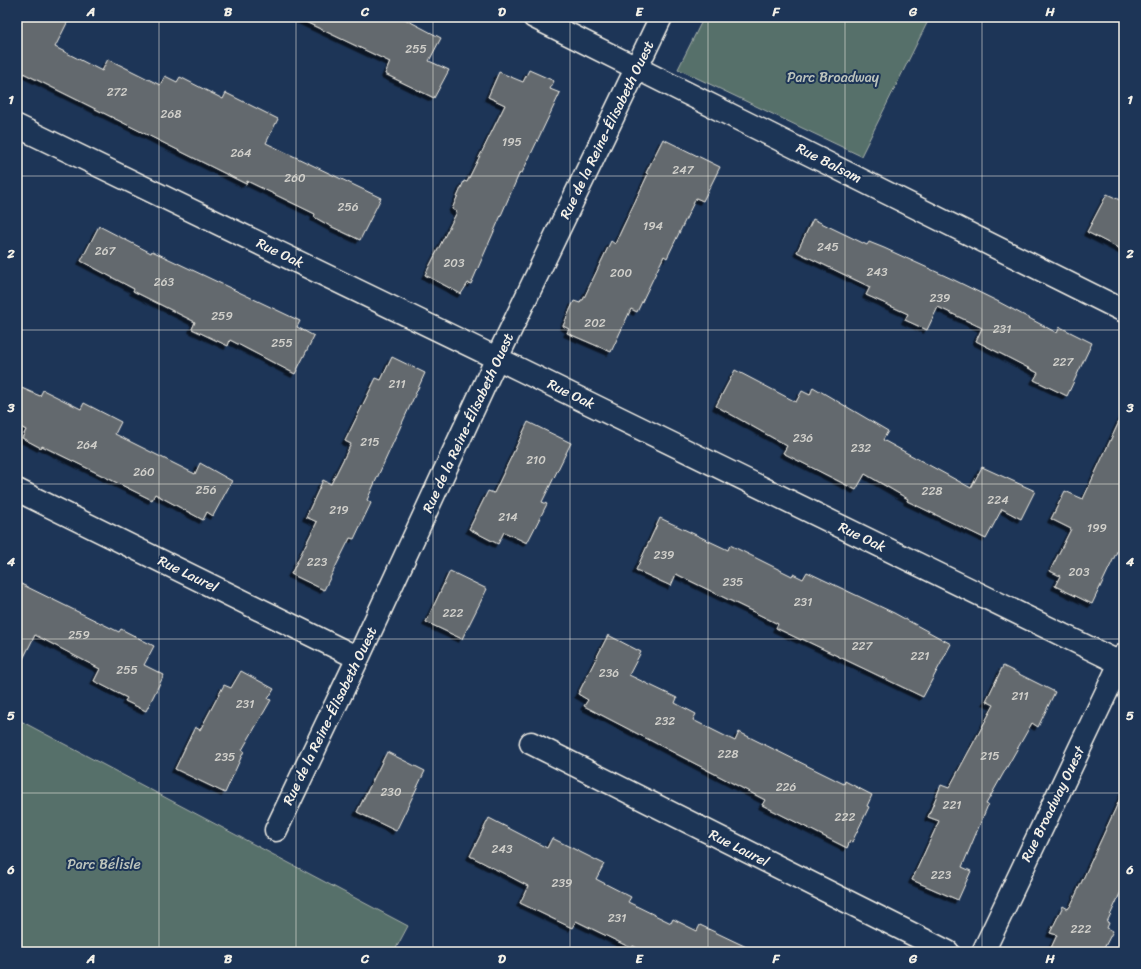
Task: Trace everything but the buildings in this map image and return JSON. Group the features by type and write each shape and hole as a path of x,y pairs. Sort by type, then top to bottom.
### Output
{"street":[{"name":"Rue Balsam","path":"534,17 1124,311"},
{"name":"Rue de la Reine-Élisabeth Ouest","path":"276,830 358,658 497,358 662,17"},
{"name":"Rue Oak","path":"17,126 1123,661"},
{"name":"Rue Laurel","path":"17,490 358,658"},
{"name":"Rue Broadway Ouest","path":"983,952 1123,661"},
{"name":"Rue Laurel","path":"531,743 948,952"}],"green space":[{"name":"Parc Broadway","path":"704,17 930,17 861,156 678,69"},
{"name":"Parc Bélisle","path":"17,719 408,926 394,952 17,952"}]}
